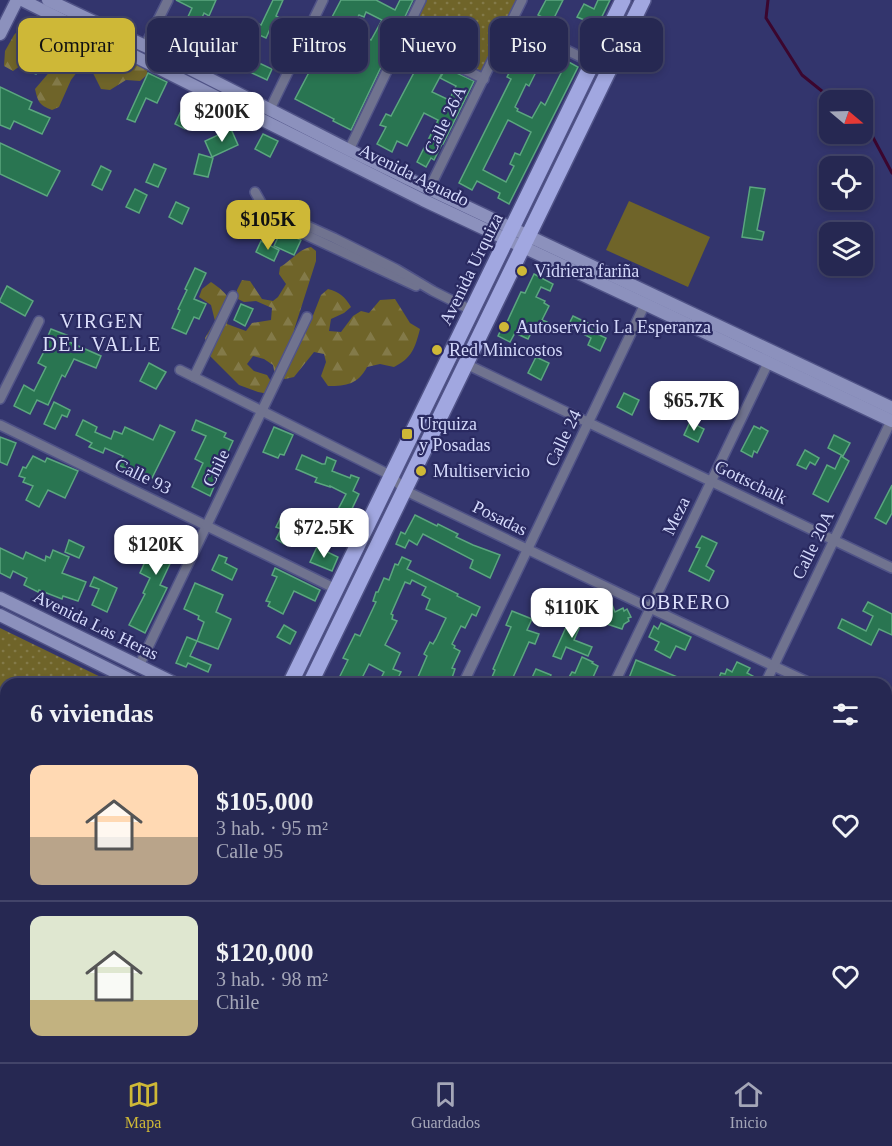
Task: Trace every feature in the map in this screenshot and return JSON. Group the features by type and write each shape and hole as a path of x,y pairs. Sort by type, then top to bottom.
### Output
{"main road":[{"path":"0,34 17,0"},
{"name":"Avenida Aguado","path":"22,0 412,195 510,234"},
{"name":"Avenida Aguado","path":"48,0 145,46 429,189 645,304 892,421"},
{"name":"Avenida Urquiza","path":"614,18 623,0"},
{"name":"Avenida Urquiza","path":"313,678 643,0"},
{"name":"Avenida Urquiza","path":"293,678 589,72"},
{"name":"Avenida Aguado","path":"526,242 892,408"},
{"name":"Avenida Las Heras","path":"0,598 164,678"},
{"name":"Avenida Las Heras","path":"0,615 128,678"}],"street":[{"path":"145,46 168,0"},
{"path":"270,109 323,0"},
{"path":"412,18 421,0"},
{"name":"Calle 26A","path":"513,18 522,0"},
{"name":"Calle 26A","path":"429,189 490,67"},
{"path":"349,150 386,72"},
{"path":"470,72 484,79"},
{"path":"255,192 263,206 355,248 473,311"},
{"path":"194,377 233,296"},
{"name":"Calle 24","path":"466,678 645,304"},
{"name":"Chile","path":"139,666 307,316"},
{"path":"0,399 39,321"},
{"name":"Meza","path":"617,678 768,363"},
{"name":"Gottschalk","path":"466,364 892,568"},
{"name":"Posadas","path":"180,370 392,476 404,490 799,678"},
{"name":"Calle 20A","path":"768,678 892,421"},
{"name":"Calle 93","path":"0,424 336,589"}],"green space":[{"path":"427,0 516,0 507,18 490,18 490,53 481,71 478,69 478,18 418,18"},
{"path":"18,31 18,67 13,71 4,66 5,51"},
{"path":"135,56 147,62 147,75 140,81 126,80 110,90 101,89 92,72 135,72"},
{"path":"49,72 77,72 59,107 52,110 42,105 35,89"},
{"path":"629,201 710,237 688,287 606,250"},
{"path":"311,247 316,251 316,261 294,330 305,328 312,318 321,295 328,289 342,295 351,307 331,319 329,331 341,332 353,316 361,311 369,313 380,300 395,299 410,323 420,329 412,352 394,367 380,364 367,367 360,377 351,383 335,386 328,386 321,376 326,362 324,354 314,352 294,377 285,379 275,375 273,365 253,356 247,364 254,371 267,375 274,386 269,394 239,385 210,356 205,338 215,321 211,305 199,297 202,289 211,282 222,291 231,302 227,324 246,331 252,323 271,320 272,308 256,301 244,302 236,298 242,280 250,281 262,299 273,301 286,284 279,274 280,267 303,250"},
{"path":"0,628 103,678 0,678"}],"building":[{"path":"176,0 216,0 209,16 204,13 202,18 187,18 192,8"},
{"path":"273,0 283,0 276,16 280,18 271,18 271,29 266,38 259,35 259,24 261,25"},
{"path":"341,0 376,0 395,10 400,0 413,0 404,18 380,19 366,12 364,17 359,15 357,18 332,18"},
{"path":"546,0 563,0 554,18 544,18 538,15"},
{"path":"598,0 610,0 601,18 577,17 584,4 594,9"},
{"path":"380,24 380,69 351,130 295,99 309,72 368,72 368,38 371,40"},
{"path":"568,62 578,67 509,204 498,198 500,193 477,181 472,190 459,183 511,79 507,77 510,72 536,72 529,86 526,84 515,107 517,111 532,118 541,102 545,105 562,72 568,72","holes":["508,120 531,132 520,155 515,153 510,164 514,166 506,182 483,170"]},
{"path":"259,63 271,69 267,80 250,72 259,72"},
{"path":"414,72 442,73 432,92 449,100 456,86 440,78 444,72 455,72 474,81 443,144 434,160 431,158 426,167 417,162 438,120 424,113 407,146 397,141 392,152 377,144 386,127 380,125 386,114 391,116"},
{"path":"148,73 167,82 157,103 146,98 135,122 127,119"},
{"path":"0,87 32,102 29,109 50,118 42,134 14,121 10,129 0,125"},
{"path":"187,98 215,111 211,120 203,116 201,122 190,117 185,129 175,124"},
{"path":"231,129 238,145 212,157 205,141"},
{"path":"263,134 278,141 270,157 255,149"},
{"path":"0,143 60,171 47,196 0,174"},
{"path":"199,154 213,158 208,177 194,174"},
{"path":"154,164 166,169 158,187 146,182"},
{"path":"101,166 111,171 102,190 92,185"},
{"path":"750,187 765,189 757,230 764,232 762,240 742,237"},
{"path":"135,189 147,195 139,213 126,207"},
{"path":"176,202 189,208 182,224 169,217"},
{"path":"281,231 301,240 294,255 274,246"},
{"path":"261,241 279,250 274,261 256,252"},
{"path":"195,268 206,273 194,299 206,304 199,319 194,317 186,334 172,328 187,290 185,289"},
{"path":"534,274 553,284 550,291 541,287 536,297 545,301 544,303 549,306 542,320 547,322 541,333 533,329 528,339 515,333 510,342 498,336 521,292 525,293"},
{"path":"7,286 33,301 25,316 0,302"},
{"path":"241,304 253,309 245,326 234,320"},
{"path":"573,316 598,328 595,333 606,338 600,351 588,345 591,338 568,326"},
{"path":"51,329 69,336 67,341 101,356 96,368 74,359 65,377 62,375 48,405 37,400 30,414 14,406 24,385 34,391 46,367 38,363 48,344 45,343"},
{"path":"536,357 549,363 541,380 528,373"},
{"path":"149,363 166,372 156,389 140,381"},
{"path":"624,393 639,400 632,415 617,407"},
{"path":"54,402 70,410 67,417 62,415 55,429 44,424"},
{"path":"83,420 97,427 95,432 111,439 114,431 122,434 125,427 153,440 160,425 175,432 152,478 130,467 129,470 118,465 123,456 105,448 103,453 89,447 92,443 76,435"},
{"path":"196,420 226,433 224,437 233,441 210,496 192,487 203,463 195,459 206,436 192,430"},
{"path":"690,422 704,429 698,442 684,435"},
{"path":"754,426 768,431 757,453 754,451 752,457 741,451"},
{"path":"274,427 293,435 284,455 280,454 278,458 263,452"},
{"path":"834,435 850,443 843,456 828,448"},
{"path":"0,437 16,443 7,465 0,462"},
{"path":"805,450 819,458 815,465 810,462 806,469 797,465"},
{"path":"302,455 322,464 325,464 327,457 336,461 332,471 350,478 351,475 359,478 353,491 359,494 347,525 355,529 351,537 335,529 338,524 332,521 346,494 315,482 317,478 296,469"},
{"path":"33,456 45,462 47,458 78,471 65,498 48,490 39,507 26,500 33,486 23,482 25,478 19,476 23,467 26,468"},
{"path":"841,456 849,461 828,502 813,494 827,465 835,469"},
{"path":"892,485 892,513 886,524 875,518"},
{"path":"282,515 297,522 284,544 276,539 281,529 276,527"},
{"path":"415,515 458,534 456,537 473,545 500,555 490,578 470,568 473,560 423,534 417,545 409,540 405,548 396,544 401,532 405,534"},
{"path":"161,526 183,536 160,585 167,588 145,633 129,625 145,594 143,593 150,578 140,573"},
{"path":"702,536 717,543 706,566 714,571 709,581 689,571 700,548 696,547"},
{"path":"69,540 84,547 79,558 65,552"},
{"path":"317,547 338,557 332,571 310,562"},
{"path":"0,548 23,559 26,552 45,561 46,556 50,558 53,550 69,557 62,573 86,582 78,601 63,596 62,599 39,590 38,592 24,585 27,578 13,571 10,578 0,573"},
{"path":"219,555 227,558 225,563 237,569 232,580 212,570"},
{"path":"402,557 411,561 407,569 480,607 476,616 472,614 465,628 461,626 452,644 460,651 452,668 455,669 452,678 418,678 427,656 424,654 430,642 433,644 446,618 426,609 430,599 422,595 426,587 412,580 410,584 405,582 391,614 392,619 397,621 385,645 400,653 393,669 401,672 398,678 381,678 384,672 369,664 362,678 339,678 348,660 343,658 355,634 360,636 376,602 373,601 376,592 384,578 389,580 395,564 398,565"},
{"path":"275,568 320,590 315,601 294,591 283,614 268,606 270,602 266,601 277,577 272,575"},
{"path":"94,577 117,588 107,612 92,605 99,589 90,586"},
{"path":"195,583 223,595 216,612 231,619 218,649 197,641 204,622 198,619 199,616 184,609"},
{"path":"599,591 606,605 611,602 615,612 623,608 624,611 627,609 631,617 622,629 580,615 589,596"},
{"path":"868,602 892,614 892,635 879,629 871,645 838,628 842,619 866,631 873,616 863,611"},
{"path":"512,611 532,619 527,630 539,634 535,644 529,642 513,678 492,678 495,670 493,669 511,627 506,625"},
{"path":"572,614 583,619 574,640 592,647 588,656 566,647 561,659 553,656"},
{"path":"661,623 691,637 685,650 676,646 670,658 655,650 659,642 649,637 654,626 658,629"},
{"path":"284,625 296,632 290,644 277,637"},
{"path":"187,637 197,641 190,656 211,665 208,672 188,663 186,667 176,663"},
{"path":"582,657 598,666 593,678 569,678 572,672 575,673"},
{"path":"636,660 680,678 629,678"},
{"path":"737,662 750,668 747,673 753,676 752,678 719,678 721,673 725,674 727,669 732,672"},
{"path":"536,669 551,675 550,678 532,678"}],"waterway":[{"path":"768,0 766,18 802,75 821,90"},
{"path":"873,137 892,173"}],"place":[{"name":"Vidriera fariña","path":"522,271"},
{"name":"Autoservicio La Esperanza","path":"504,327"},
{"name":"Red Minicostos","path":"437,350"},
{"name":"Urquiza y Posadas","path":"407,434"},
{"name":"Multiservicio","path":"421,471"}],"district":[{"name":"VIRGEN DEL VALLE","path":"102,332"},
{"name":"OBRERO","path":"686,602"}]}
